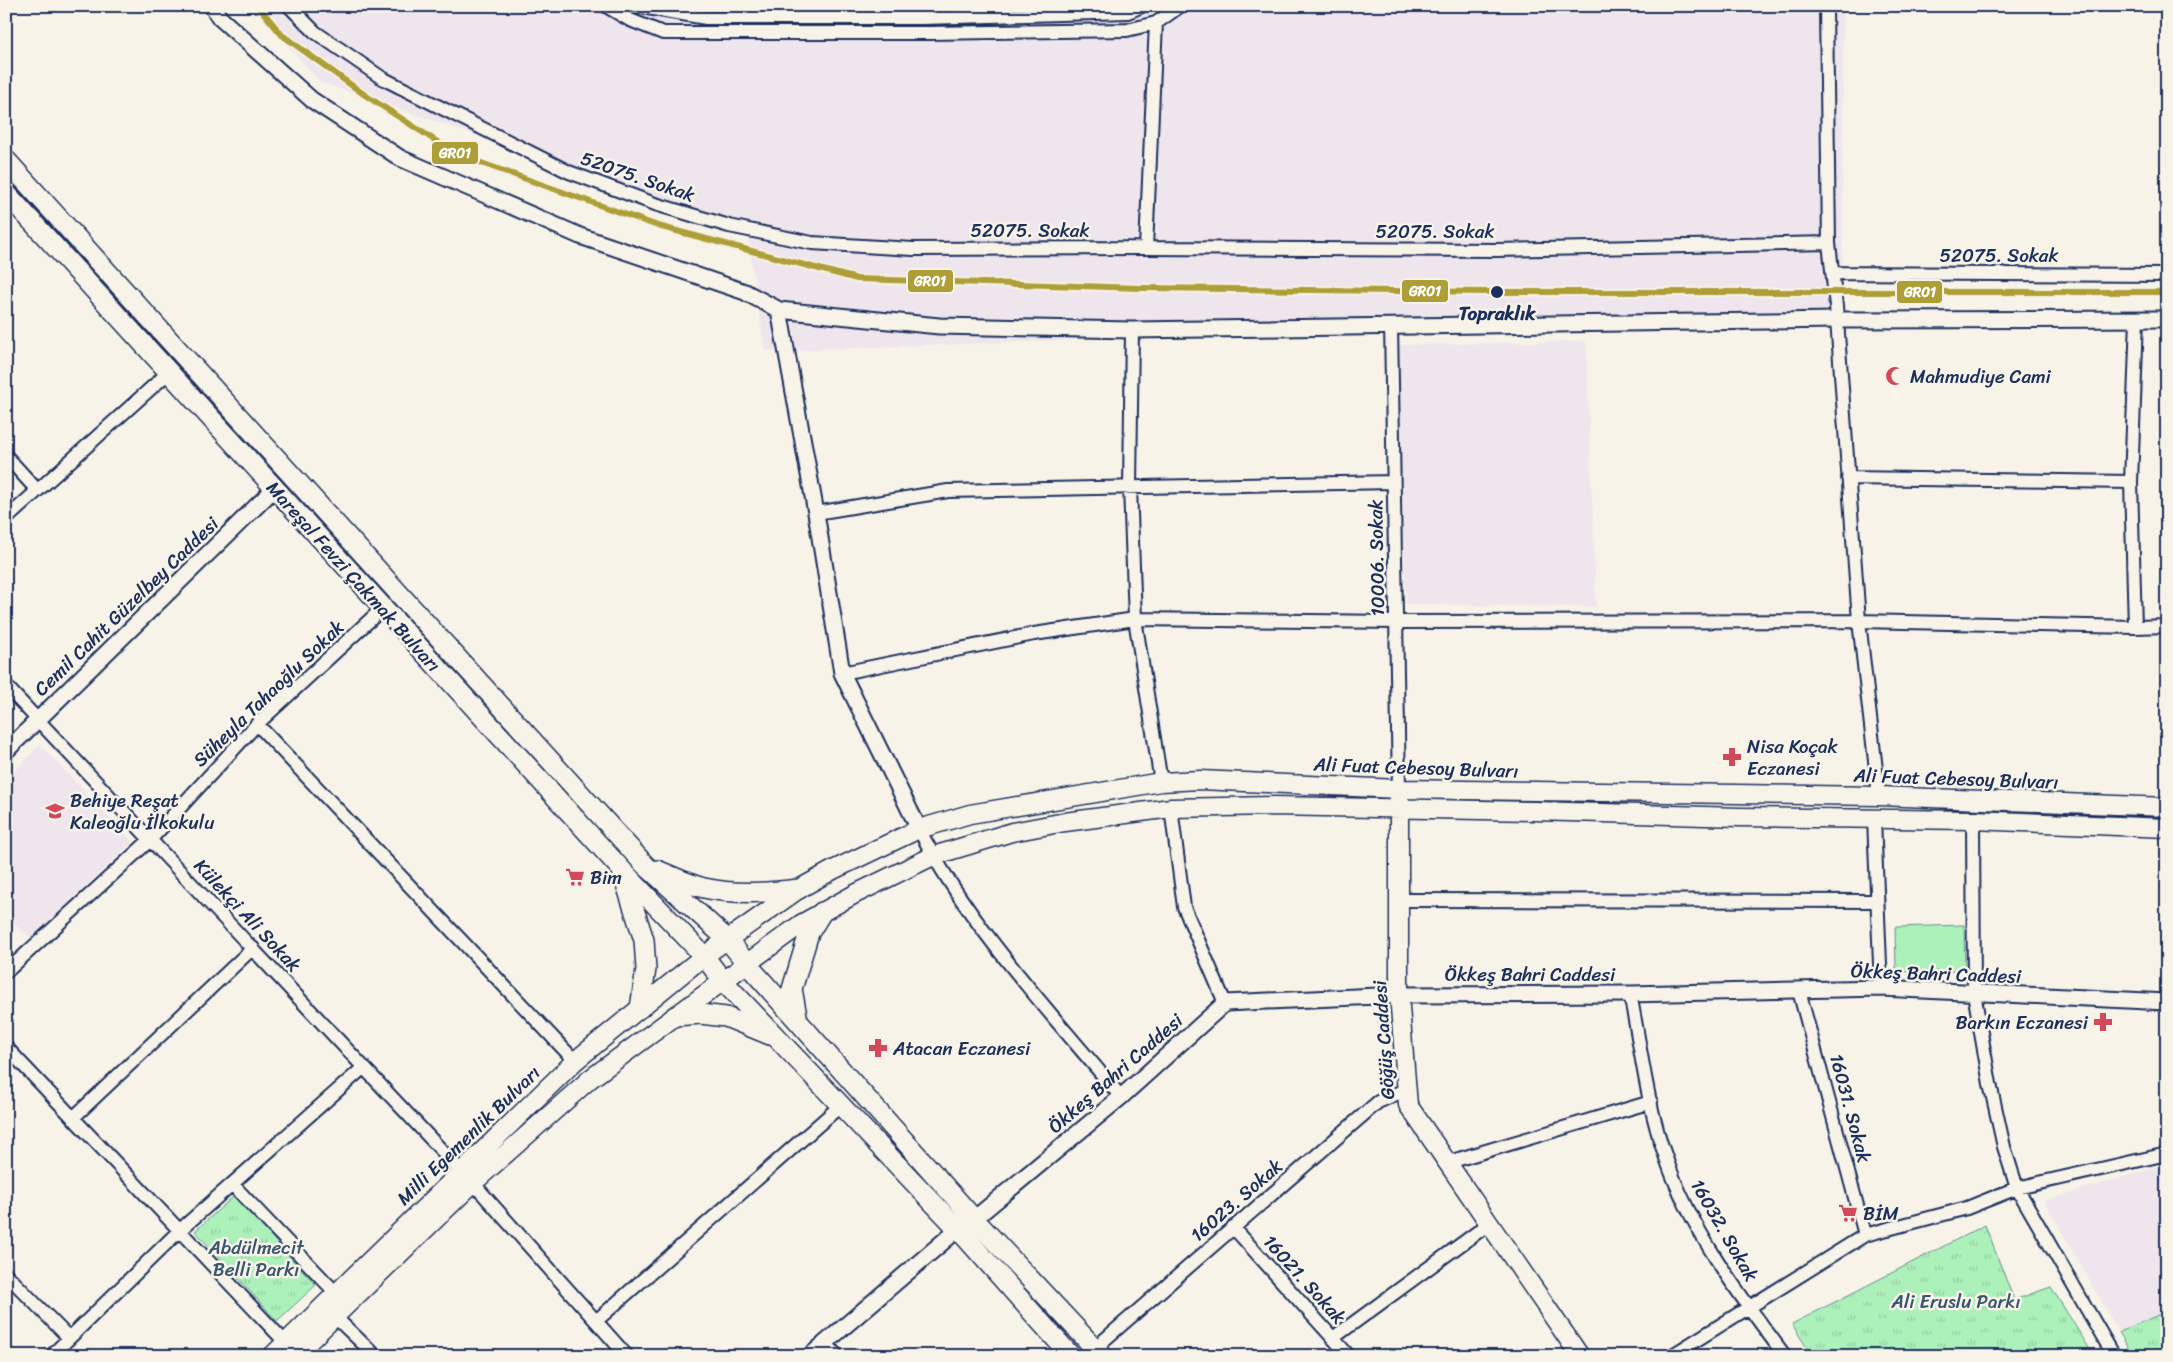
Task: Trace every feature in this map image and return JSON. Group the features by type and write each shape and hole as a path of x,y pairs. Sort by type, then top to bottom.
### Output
{"main road":[{"path":"6,160 645,865 728,940 798,1022 974,1219 1098,1352"},
{"name":"Mareşal Fevzi Çakmak Bulvarı","path":"6,193 621,869 704,956 722,981 958,1229 1071,1356"},
{"name":"Ali Fuat Cebesoy Bulvarı","path":"704,956 799,889 833,870 919,829 970,814 1161,782 1200,780 1399,789 1879,796 2167,807"},
{"name":"Göğüş Caddesi","path":"1399,789 1399,995 1408,1105 1449,1162 1580,1356"},
{"name":"Milli Egemenlik Bulvarı","path":"290,1349 336,1293 467,1177 590,1079 801,924 933,856 1012,832 1065,822 1171,808 1273,806 1739,817 1973,820 2167,828"},
{"path":"645,865 703,888 734,892 770,893 799,889"},
{"path":"621,869 644,940 646,970 640,1008"},
{"path":"798,1022 792,989 808,933 822,912"},
{"name":"Milli Egemenlik Bulvarı","path":"272,1356 290,1349 334,1316 575,1061 704,956"},
{"path":"675,1016 700,1014 726,1017 776,1038"}],"street":[{"path":"212,6 220,18 312,100 400,158 580,236 745,292 779,310 939,326 1132,330 1836,320 2167,319"},
{"name":"52075. Sokak","path":"289,6 315,32 382,78 568,172 655,204 729,226 812,243 913,249 1497,250 1828,243"},
{"path":"606,6 630,20 663,33 930,33 1137,29 1156,23 1180,6"},
{"path":"636,6 706,18 923,12 1128,12 1142,6"},
{"path":"1826,6 1828,243 1860,620 1879,796"},
{"path":"1146,248 1156,23"},
{"name":"52075. Sokak","path":"1832,273 2167,275"},
{"path":"779,310 816,513 842,674 933,856 996,946 1121,1097"},
{"path":"2135,627 2131,482 2137,319"},
{"name":"10006. Sokak","path":"1391,325 1399,789"},
{"path":"1132,330 1130,487 1135,619 1161,782"},
{"path":"6,519 169,372"},
{"path":"6,456 37,490"},
{"path":"1848,478 2131,482"},
{"path":"816,513 948,491 1393,482"},
{"name":"Cemil Cahit Güzelbey Caddesi","path":"6,751 274,488"},
{"name":"Süheyla Tahaoğlu Sokak","path":"6,972 151,839 257,724 383,608"},
{"path":"842,674 1034,634 1135,619 1396,622 1860,620 2135,627 2167,626"},
{"name":"Külekçi Ali Sokak","path":"6,686 467,1177 627,1356"},
{"path":"257,724 575,1061"},
{"path":"1171,808 1184,907 1225,1003"},
{"path":"1874,818 1881,988"},
{"path":"1973,820 1974,993 1990,1084 2004,1147 2017,1188 2114,1356"},
{"path":"1399,900 1877,901"},
{"path":"73,1118 253,948"},
{"name":"Ökkeş Bahri Caddesi","path":"974,1219 1121,1097 1225,1003 1399,995 1630,994 1881,988 2167,1002"},
{"name":"16031. Sokak","path":"1799,991 1865,1235"},
{"name":"16032. Sokak","path":"1630,994 1652,1102 1666,1158 1693,1219 1749,1308 1785,1356"},
{"path":"6,1047 290,1349"},
{"path":"51,1356 179,1231 364,1067"},
{"name":"16023. Sokak","path":"1098,1352 1233,1227 1378,1102 1407,1089"},
{"path":"1449,1162 1652,1102"},
{"path":"596,1321 840,1106"},
{"path":"1671,1356 1865,1235 1967,1208 2017,1188 2167,1154"},
{"path":"232,1184 336,1293"},
{"path":"1333,1338 1490,1223"},
{"name":"16021. Sokak","path":"1233,1227 1349,1356"},
{"path":"810,1356 958,1229"},
{"path":"6,1274 69,1338"},
{"path":"334,1316 376,1356"},
{"path":"825,1342 837,1356"}],"shaded area":[{"path":"252,6 1843,6 1842,313 765,351 746,224 627,187 320,82"},
{"path":"1586,341 1596,607 1406,604 1397,345"},
{"name":"Behiye Reşat Kaleoğlu İlkokulu","path":"40,745 133,842 30,938 6,916 6,780"},
{"path":"2167,1164 2167,1311 2119,1332 2044,1201"}],"green space":[{"path":"1964,925 1965,971 1896,972 1895,927"},
{"name":"Abdülmecit Belli Parkı","path":"234,1196 316,1285 277,1321 195,1231"},
{"name":"Ali Eruslu Parkı","path":"1985,1225 2014,1300 2051,1287 2094,1356 1812,1356 1792,1324"},
{"path":"2167,1311 2167,1356 2133,1356 2119,1332"}],"transit line":[{"name":"GR01","path":"258,6 282,35 365,95 456,154 658,226 857,279 1140,288 1490,292 2167,292"}],"place":[{"name":"Topraklık","path":"1497,292"},
{"name":"Mahmudiye Cami","path":"1895,376"},
{"name":"Nisa Koçak Eczanesi","path":"1732,757"},
{"name":"Behiye Reşat Kaleoğlu İlkokulu","path":"55,811"},
{"name":"Bim","path":"575,877"},
{"name":"Barkın Eczanesi","path":"2103,1022"},
{"name":"Atacan Eczanesi","path":"878,1048"},
{"name":"BİM","path":"1848,1213"}]}
